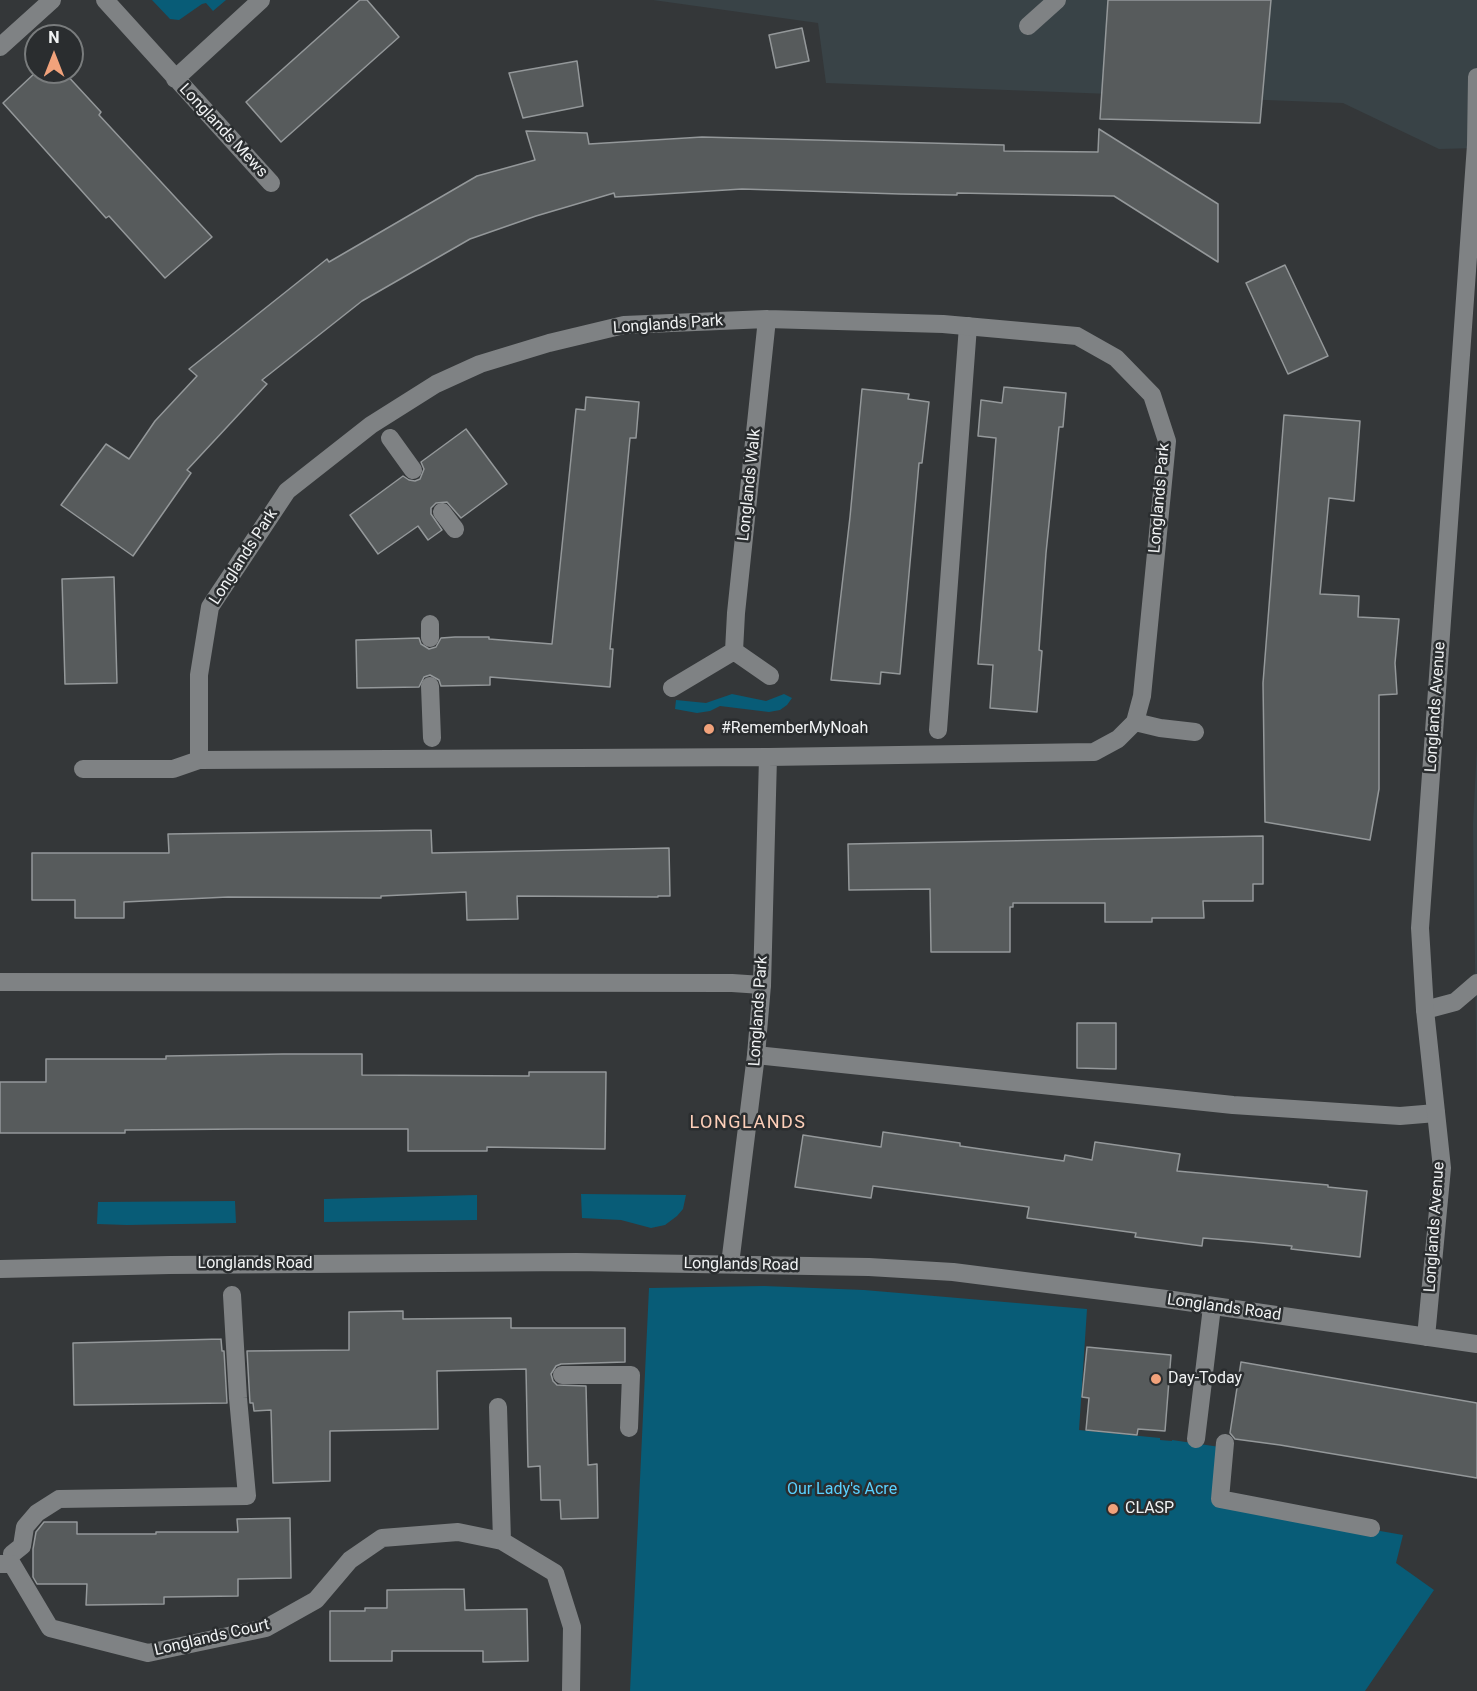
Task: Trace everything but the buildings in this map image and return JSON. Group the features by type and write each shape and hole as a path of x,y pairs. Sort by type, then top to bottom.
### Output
{"street":[{"path":"0,47 52,0"},
{"name":"Longlands Mews","path":"105,0 271,183"},
{"name":"Longlands Mews","path":"175,79 261,0"},
{"path":"1028,26 1057,0"},
{"name":"Longlands Avenue","path":"1426,1336 1442,1168 1425,1010 1420,928 1475,156 1477,77"},
{"name":"Longlands Park","path":"199,760 199,675 210,608 287,491 371,425 436,384 480,364 549,343 624,325 767,319 968,326 1077,336 1116,358 1152,395 1167,441 1142,696 1135,722"},
{"name":"Longlands Walk","path":"734,651 767,319"},
{"path":"938,730 968,326"},
{"path":"390,438 413,470"},
{"path":"442,512 454,529"},
{"path":"672,688 734,651 770,676"},
{"path":"430,686 432,738"},
{"path":"83,769 173,769 199,760 768,757 1094,752 1118,739 1135,722 1160,728 1195,732"},
{"name":"Longlands Park","path":"730,1264 756,1055 762,986 768,757"},
{"path":"0,982 732,983 762,986"},
{"path":"1425,1010 1455,1002 1477,983"},
{"path":"756,1055 1233,1105 1400,1116 1437,1113"},
{"name":"Longlands Road","path":"0,1269 170,1265 564,1262 869,1267 953,1272 1477,1344"},
{"path":"6,1559 22,1546 25,1527 37,1514 58,1499 247,1496 232,1295"},
{"path":"1196,1439 1212,1306"},
{"path":"562,1375 631,1375 629,1428"},
{"path":"498,1407 502,1541"},
{"path":"1225,1443 1220,1499 1371,1528"},
{"name":"Longlands Court","path":"6,1559 12,1564 51,1628 148,1653 266,1628 316,1600 350,1560 382,1538 458,1533 502,1541 555,1574 572,1627 571,1691"}],"shaded area":[{"path":"653,0 1477,0 1477,148 1439,149 1343,103 826,83 818,23"},
{"path":"1477,747 1477,1100 1473,824"}],"green space":[{"path":"152,0 226,0 213,11 206,3 202,4 179,20 170,19"},
{"path":"732,694 766,701 784,694 792,698 780,710 769,712 720,706 710,711 697,713 675,709 676,700 706,703"},
{"path":"581,1194 686,1195 683,1209 677,1216 665,1225 651,1228 621,1220 582,1218"},
{"path":"477,1195 477,1220 324,1222 324,1199"},
{"path":"235,1201 236,1223 97,1224 98,1202"},
{"name":"Our Lady's Acre","path":"764,1286 864,1290 1087,1309 1079,1430 1220,1447 1215,1502 1403,1535 1396,1563 1434,1590 1365,1691 630,1691 649,1288"}],"place":[{"name":"#RememberMyNoah","path":"709,729"},
{"name":"Day-Today","path":"1156,1379"},
{"name":"CLASP","path":"1113,1509"}],"district":[{"name":"LONGLANDS","path":"748,1123"}]}
